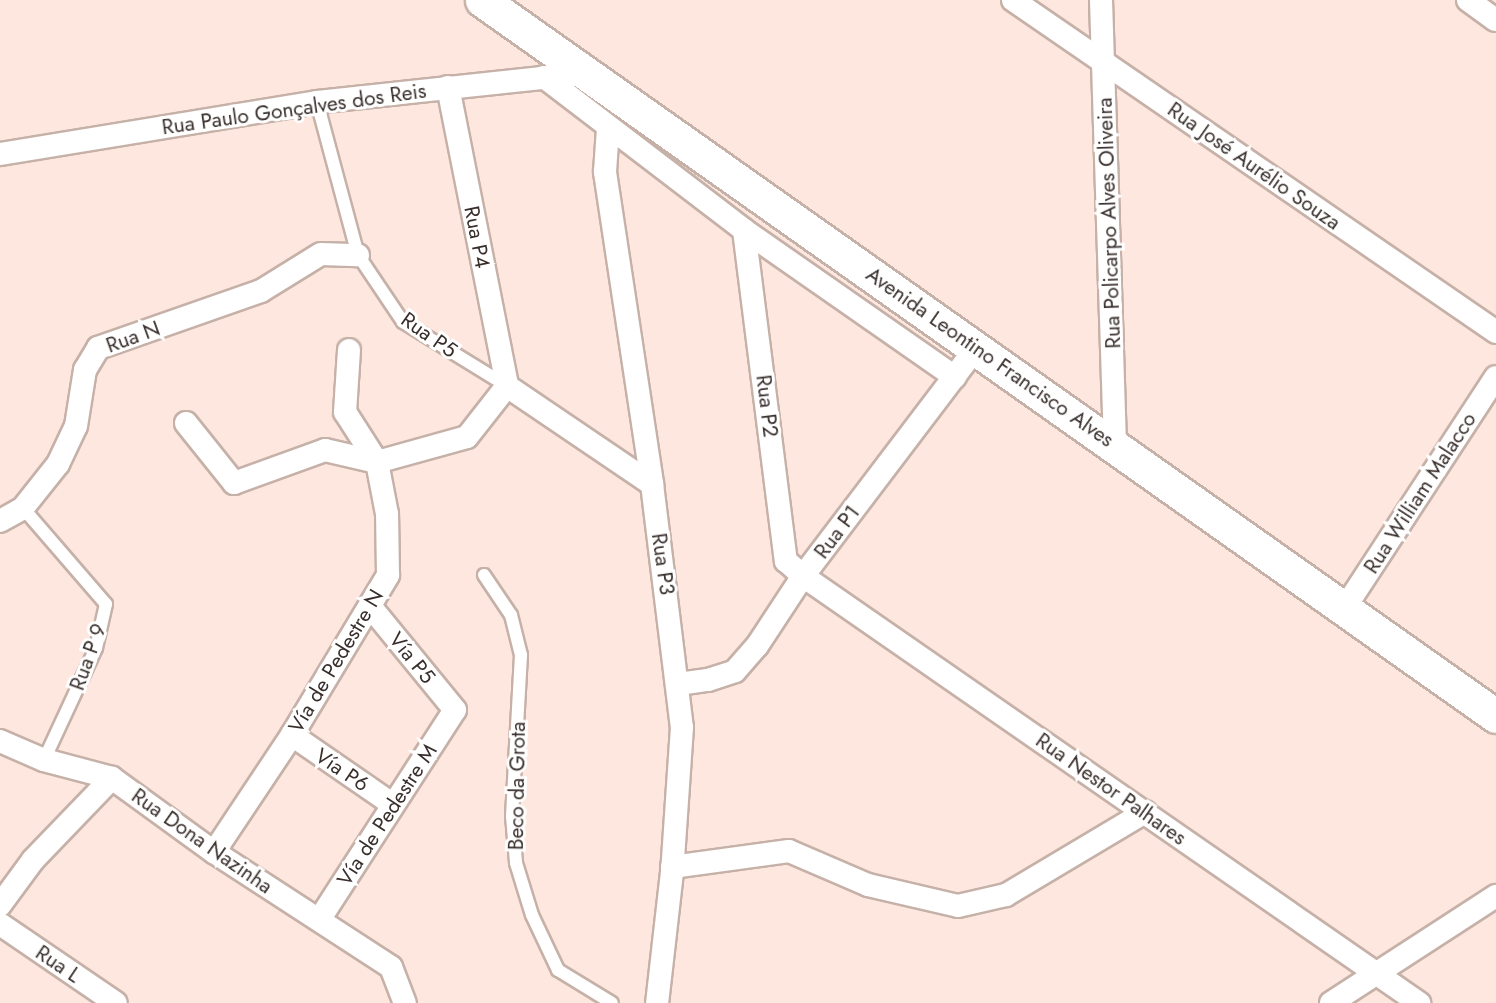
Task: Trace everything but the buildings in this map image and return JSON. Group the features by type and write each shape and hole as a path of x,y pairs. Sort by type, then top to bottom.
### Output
{"street":[{"name":"Avenida Leontino Francisco Alves","path":"482,0 590,74 1496,716"},
{"name":"Rua José Aurélio Souza","path":"1013,0 1496,332"},
{"name":"Rua Policarpo Alves Oliveira","path":"1101,0 1115,446"},
{"path":"1468,0 1496,20"},
{"name":"Rua Paulo Gonçalves dos Reis","path":"0,153 318,102 590,74"},
{"name":"Avenida Leontino Francisco Alves","path":"544,77 744,230 955,377"},
{"name":"Rua P4","path":"448,87 507,387"},
{"name":"Rua P3","path":"608,128 605,172 652,484 682,727 672,867 657,1003"},
{"name":"Rua P2","path":"744,230 786,561 803,576"},
{"name":"Rua N","path":"9,512 58,464 76,426 85,370 98,348 261,291 321,255 358,255"},
{"name":"Rua P1","path":"678,684 708,680 735,671 757,646 803,576 976,348"},
{"path":"348,350 345,412 377,462"},
{"name":"Rua William Malacco","path":"1344,609 1496,378"},
{"path":"186,423 234,483 325,450 377,462 467,437 507,387"},
{"name":"Rua P5","path":"507,387 652,484"},
{"name":"Vía de Pedestre N","path":"214,852 292,735 388,575 387,514 377,462"},
{"name":"Rua Nestor Palhares","path":"803,576 1145,812 1374,975 1419,1003"},
{"name":"Vía P5","path":"370,606 455,710"},
{"name":"Vía de Pedestre M","path":"319,920 455,710"},
{"name":"Vía P6","path":"292,735 392,804"},
{"name":"Rua Dona Nazinha","path":"6,747 44,760 112,778 214,852 391,967 405,1003"},
{"path":"0,905 33,860 112,778"},
{"path":"672,867 789,851 868,885 958,906 1006,895 1145,812"},
{"path":"1331,1003 1496,896"},
{"name":"Rua L","path":"0,924 116,1003"}],"lane":[{"name":"Rua P5","path":"318,102 358,255 403,322 507,387"},
{"name":"Rua P 9","path":"9,512 106,604 96,648 44,760"},
{"name":"Beco da Grota","path":"484,575 511,615 521,655 512,816 516,863 532,915 558,970 612,1003"}]}
